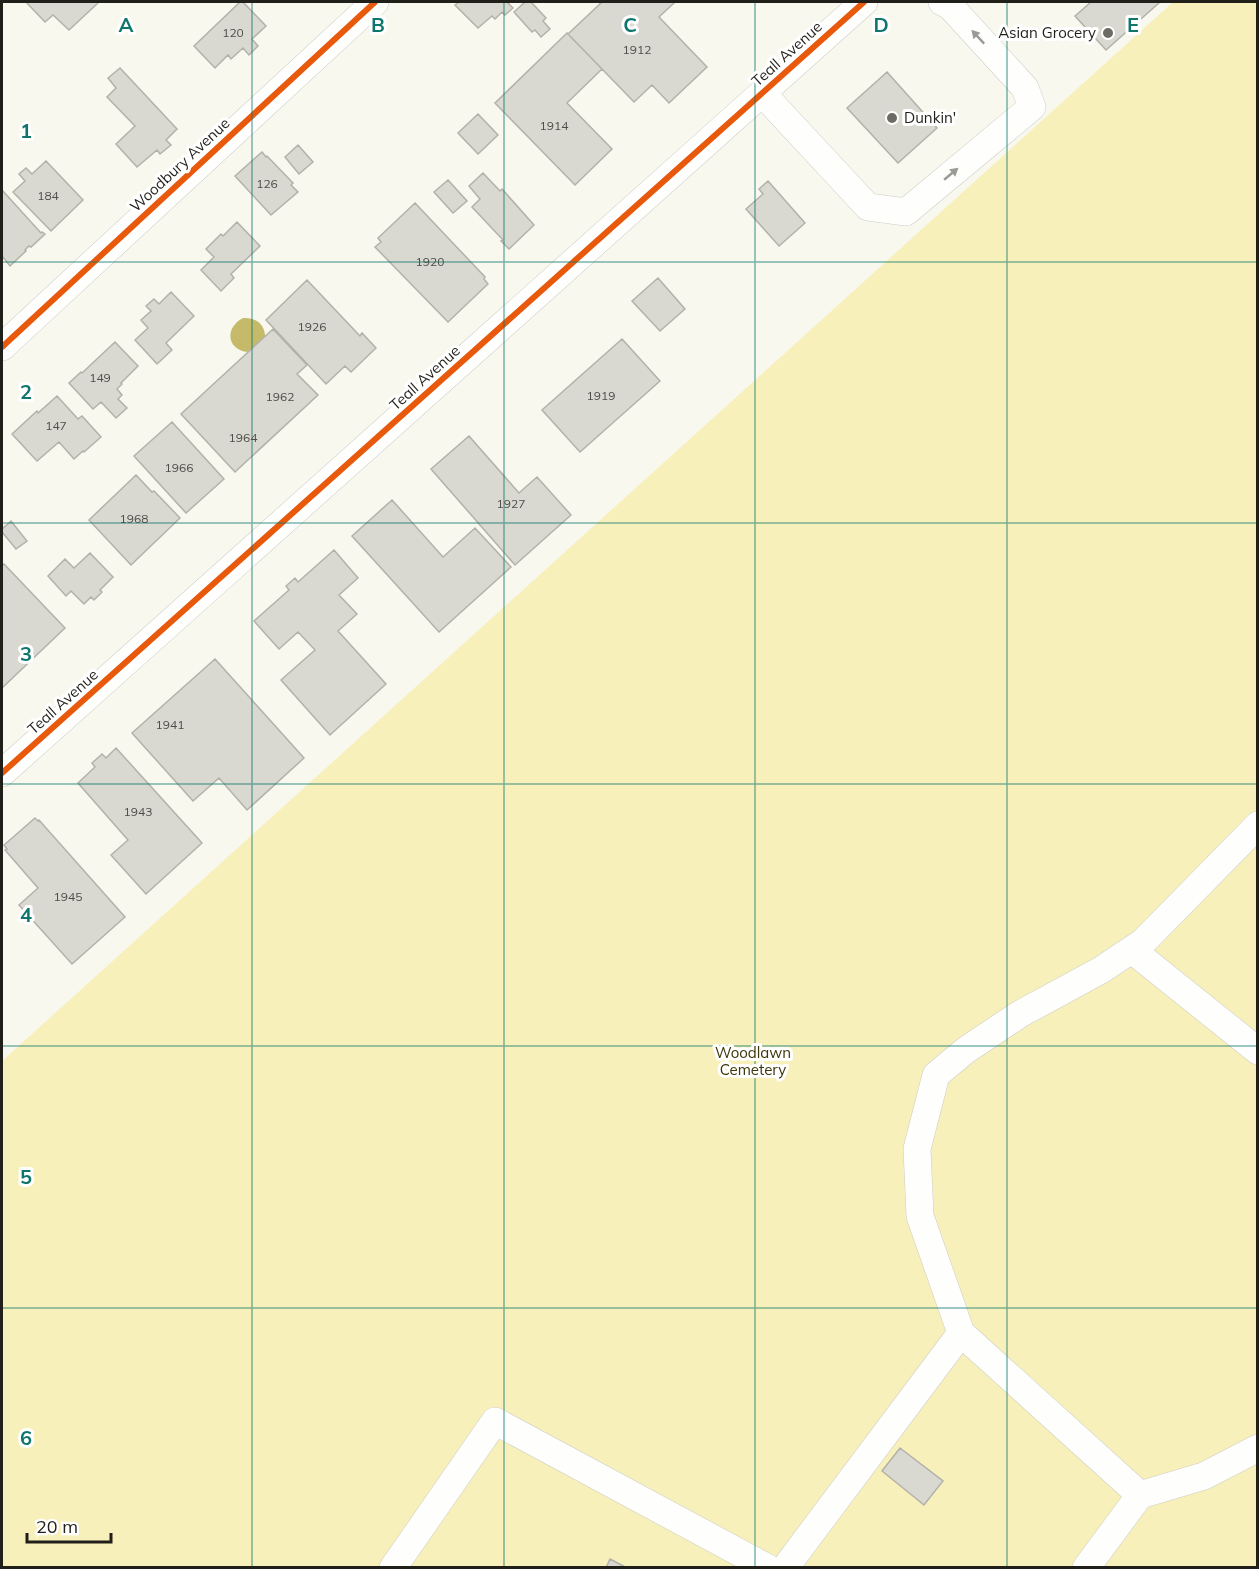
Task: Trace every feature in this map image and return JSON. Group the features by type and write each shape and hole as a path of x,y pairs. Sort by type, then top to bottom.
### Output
{"street":[{"name":"Woodbury Avenue","path":"2,347 375,2"},
{"name":"Teall Avenue","path":"2,773 864,2"},
{"path":"762,93 868,207 906,212 1032,107 1025,88 950,6 942,2"},
{"path":"1140,1495 961,1333 920,1216 917,1149 936,1075 966,1050 1020,1014 1101,970 1143,942 1257,825"},
{"path":"1131,950 1257,1051"},
{"path":"785,1568 961,1333"},
{"path":"393,1568 495,1421 768,1568"},
{"path":"1086,1568 1140,1495 1204,1476 1257,1448"}],"green space":[{"name":"Woodlawn Cemetery","path":"1173,2 1257,2 1257,1567 2,1567 2,1061"}],"shaded area":[{"path":"243,318 259,323 265,334 265,339 248,352 236,347 231,338 233,327"}],"building":[{"path":"26,2 98,3 69,30 53,15 45,22"},
{"path":"240,2 243,2 266,26 252,39 258,46 249,55 243,48 231,59 228,55 215,68 194,46"},
{"path":"459,2 507,2 513,8 505,15 502,12 495,19 492,16 478,28 455,5"},
{"path":"525,2 531,2 546,18 543,21 550,29 541,37 535,30 532,32 514,12"},
{"path":"602,2 675,2 659,17 707,67 669,103 652,85 634,102 568,34"},
{"name":"Asian Grocery","path":"1091,2 1160,2 1106,50 1075,16"},
{"path":"567,33 602,69 567,103 612,149 575,185 495,103"},
{"path":"120,68 177,129 166,140 171,145 160,154 157,150 137,167 116,144 135,126 107,97 116,88 108,78"},
{"name":"Dunkin'","path":"887,72 937,128 898,163 847,108"},
{"path":"478,114 498,135 478,154 458,133"},
{"path":"298,145 313,162 299,174 285,157"},
{"path":"262,152 293,183 291,185 298,192 271,215 235,176"},
{"path":"46,161 83,200 51,231 13,192 25,181 19,174 26,168 32,174"},
{"path":"483,173 500,191 502,189 534,225 509,249 472,207 480,199 469,186"},
{"path":"448,180 467,201 453,213 434,192"},
{"path":"768,181 805,223 779,246 746,209 763,194 759,189"},
{"path":"2,190 41,233 45,234 31,247 29,246 10,266 2,256"},
{"path":"415,203 485,277 488,284 448,322 375,247 381,242 378,238"},
{"path":"237,222 260,246 231,274 234,278 221,291 201,270 214,257 206,249"},
{"path":"658,278 685,309 660,331 632,301"},
{"path":"307,280 360,336 362,333 376,348 351,372 345,366 326,384 266,320"},
{"path":"171,292 194,316 166,343 172,350 157,364 135,340 148,328 141,320 151,311 146,306 154,299 159,304"},
{"path":"273,329 307,365 297,374 318,395 235,472 181,414"},
{"path":"622,339 660,381 580,452 542,410"},
{"path":"115,342 138,366 117,389 122,395 118,399 127,408 116,418 101,402 93,409 69,383"},
{"path":"57,396 78,419 82,416 101,437 74,459 59,442 37,461 12,434"},
{"path":"172,422 224,479 186,513 134,456"},
{"path":"469,436 519,493 537,477 571,515 515,565 431,469"},
{"path":"136,475 180,518 131,565 89,520"},
{"path":"392,500 443,557 475,528 511,567 439,632 352,536"},
{"path":"11,521 27,541 16,549 2,532 2,529"},
{"path":"334,550 358,578 339,595 357,614 338,631 386,684 330,735 281,680 315,650 298,632 279,649 254,621 289,590 286,586 295,578 298,582"},
{"path":"90,553 113,577 94,600 91,597 84,604 71,591 66,596 48,576 65,559 74,568"},
{"path":"4,564 65,628 2,688 2,566"},
{"path":"215,659 304,758 247,810 219,778 193,801 132,733"},
{"path":"116,748 202,843 146,894 111,855 128,840 78,783 95,767 92,763 102,754 106,758"},
{"path":"35,818 125,917 72,964 19,905 38,888 5,850 7,849 4,845"},
{"path":"900,1448 943,1481 924,1505 882,1471"},
{"path":"610,1559 627,1568 606,1568"}],"cycle path":[{"path":"2,347 375,2"},
{"path":"2,773 864,2"}],"place":[{"name":"Asian Grocery","path":"1108,33"},
{"name":"Dunkin'","path":"892,118"}]}
